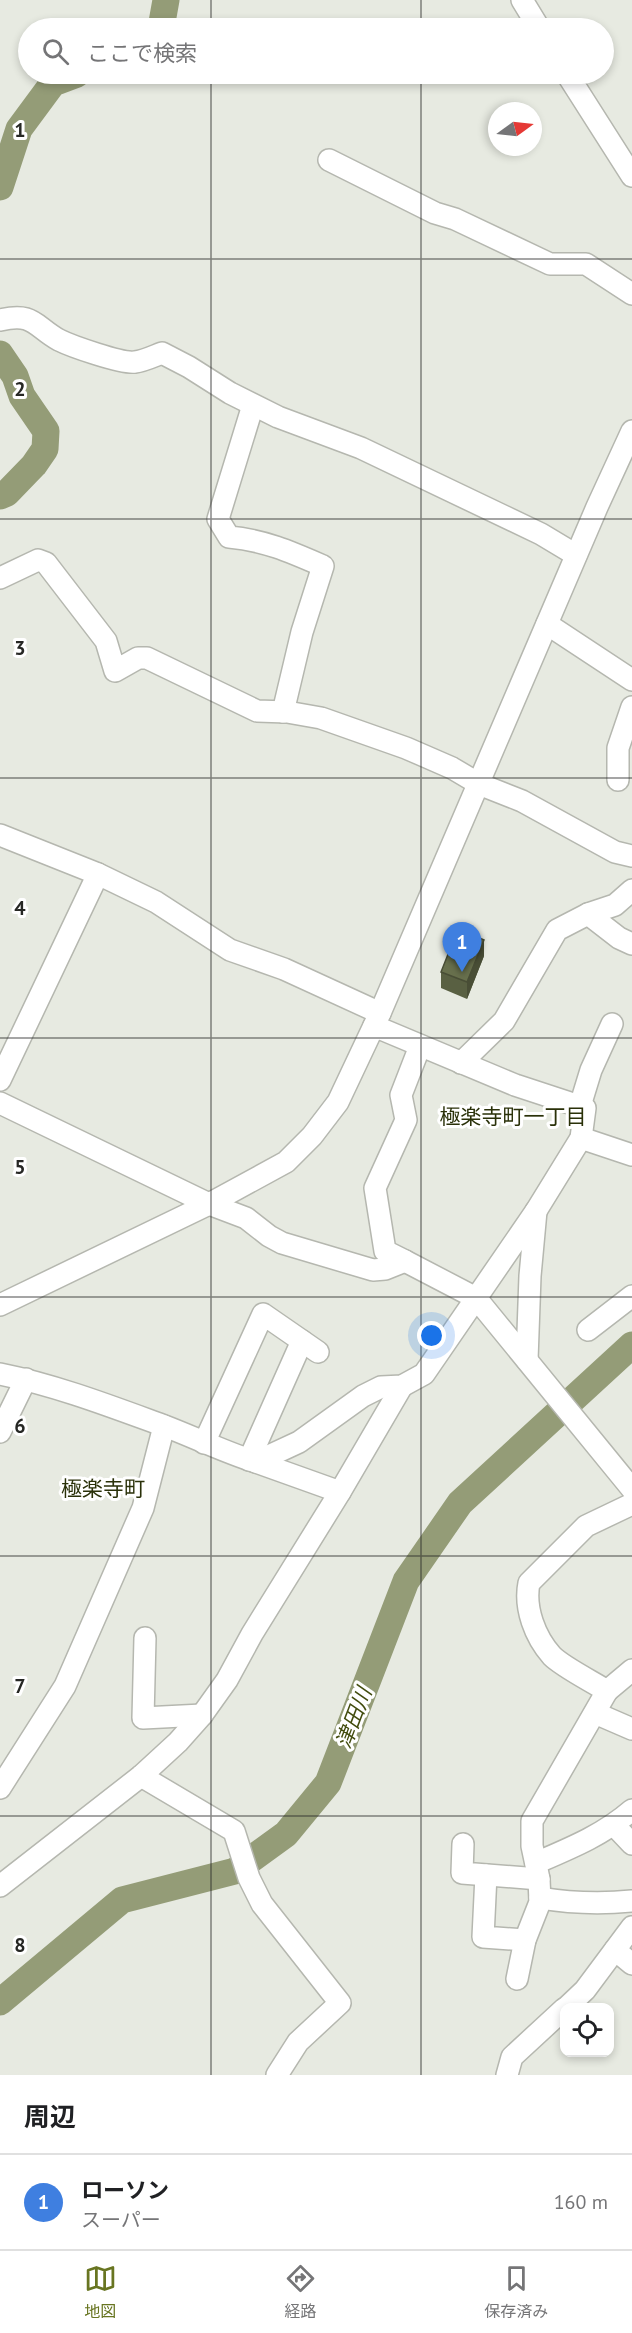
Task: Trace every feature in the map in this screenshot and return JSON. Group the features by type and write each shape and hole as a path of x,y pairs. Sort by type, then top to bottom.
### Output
{"street":[{"path":"522,0 533,18"},
{"path":"573,84 632,176"},
{"path":"329,160 435,213 455,219 550,264 586,264 632,294"},
{"path":"0,320 15,318 34,320 47,333 62,341 90,352 133,363 162,353 253,405 361,448 541,534 576,555"},
{"path":"253,405 218,519 229,537 253,539 283,548 323,566 302,632 283,712"},
{"path":"0,1305 209,1204 286,1162 312,1136 338,1102 377,1019 576,555 632,431"},
{"path":"0,578 38,560 46,563 106,641 115,671 138,658 147,658 257,711 283,712 321,718 406,748 452,768 479,784 522,801 615,852 632,856"},
{"path":"547,624 632,680"},
{"path":"618,780 614,747 632,707"},
{"path":"0,835 98,874 156,902 230,950 284,969 377,1019 420,1046 515,1085 585,1108 581,1138 537,1211 424,1374 402,1386 381,1387 363,1396 299,1442 253,1461"},
{"path":"0,1080 98,874"},
{"path":"461,1063 504,1021 557,930 588,914 615,905 632,890"},
{"path":"588,914 619,938 632,944"},
{"path":"580,1106 591,1070 612,1023"},
{"path":"420,1046 402,1095 406,1120 375,1188 385,1251 476,1298 632,1488"},
{"path":"0,1103 209,1204 246,1218 268,1236 282,1243 373,1270 385,1269 405,1261"},
{"path":"581,1138 632,1155"},
{"path":"527,1360 530,1276 537,1211"},
{"path":"588,1330 632,1296"},
{"path":"204,1443 263,1314 310,1346 253,1461"},
{"path":"0,1374 26,1379 164,1426 204,1443 340,1492"},
{"path":"0,1432 26,1379"},
{"path":"0,1886 141,1776 178,1742 202,1715 227,1680 284,1580 340,1492 402,1386"},
{"path":"0,1788 65,1686 143,1508 164,1426"},
{"path":"607,1691 553,1656 534,1627 527,1595 529,1583 586,1526 632,1504"},
{"path":"145,1638 143,1718 202,1715"},
{"path":"517,1979 538,1880 532,1846 532,1821 607,1691 632,1670"},
{"path":"595,1713 632,1729"},
{"path":"141,1776 234,1831 249,1878 262,1904 340,2003 298,2042 277,2075"},
{"path":"538,1880 586,1842 614,1825 632,1810"},
{"path":"614,1825 632,1844"},
{"path":"463,1844 462,1873 538,1880 560,1902 632,1901"},
{"path":"486,1875 483,1937 525,1940"},
{"path":"571,2003 585,1990 632,1927"},
{"path":"615,1950 632,1964"},
{"path":"507,2075 512,2057 560,2013"}],"building":[{"path":"458,929 484,940 467,982 441,972"}],"waterway":[{"path":"163,18 166,0"},
{"path":"0,187 19,129 52,84"},
{"path":"0,354 15,376 22,396 46,431 45,449 34,465 7,493 0,496"},
{"name":"津田川","path":"0,2002 122,1900 235,1871 286,1834 328,1783 406,1581 460,1503 632,1345"}],"place":[{"name":"ローソン","path":"462,972"}],"district":[{"name":"極楽寺町一丁目","path":"513,1117"},
{"name":"極楽寺町","path":"103,1489"}]}
